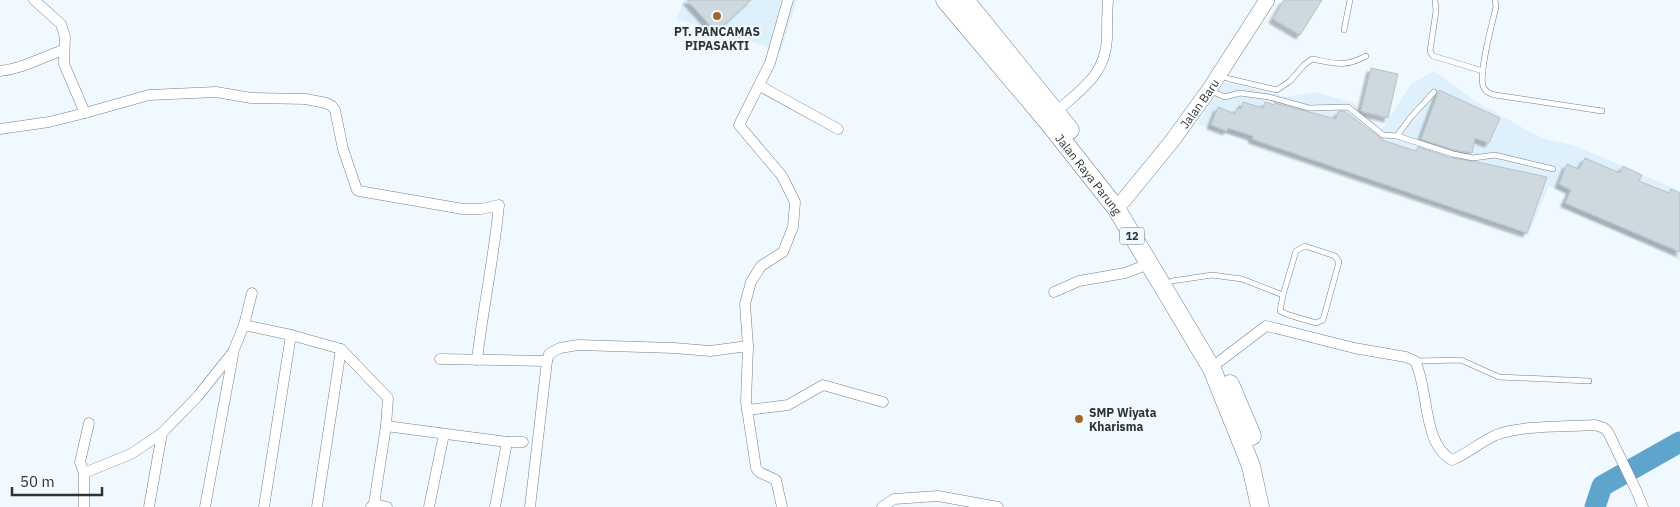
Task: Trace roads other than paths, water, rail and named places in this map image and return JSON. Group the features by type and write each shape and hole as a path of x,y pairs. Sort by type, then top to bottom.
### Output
{"highway":[{"name":"Jalan Raya Parung","path":"945,0 1048,122 1116,208 1212,369 1251,466 1260,507"},
{"name":"Jalan Raya Parung","path":"965,0 1056,112 1123,201 1172,281 1220,361 1241,408 1264,468 1272,507"}],"main road":[{"name":"Jalan Baru","path":"1123,201 1172,141 1209,90 1266,0"}],"street":[{"path":"34,0 61,24 65,37 64,64 85,113"},
{"path":"782,507 776,480 759,472 756,468 747,410 748,346 745,304 751,282 761,266 783,252 793,227 794,202 782,176 739,125 760,86 770,62 788,0"},
{"path":"1056,112 1096,76 1101,67 1107,38 1108,0"},
{"path":"0,70 14,69 64,50"},
{"path":"760,86 838,129"},
{"path":"0,129 49,122 149,95 216,92 251,98 306,99 326,103 335,110 342,149 357,190 463,209 481,209 499,205 477,360"},
{"path":"1054,292 1078,282 1125,272 1149,264"},
{"path":"206,507 233,352 244,325 252,293"},
{"path":"244,325 291,335 341,349 388,398 386,426 373,506 387,507"},
{"path":"1220,361 1266,326 1354,348 1406,357 1415,361 1420,370 1430,424 1440,451 1445,456 1452,460 1485,441 1510,431 1595,425 1604,428 1608,432 1630,476 1642,507"},
{"path":"264,507 291,335"},
{"path":"530,507 547,361 550,354 578,345 710,351 748,346"},
{"path":"317,507 341,349"},
{"path":"84,473 131,454 162,433 198,396 233,352"},
{"path":"440,359 547,361"},
{"path":"747,410 788,405 821,385 883,402"},
{"path":"84,507 84,473 80,462 90,423"},
{"path":"386,426 507,442 523,442"},
{"path":"149,507 162,433"},
{"path":"429,507 444,434"},
{"path":"495,507 507,442"},
{"path":"882,507 894,499 938,496 998,507"}],"lane":[{"path":"1344,30 1350,0"},
{"path":"1435,0 1436,11 1430,52 1433,56 1483,71"},
{"path":"1494,0 1496,7 1482,84 1489,94 1602,111"},
{"path":"1218,74 1230,79 1277,90 1290,81 1304,64 1312,59 1339,64 1354,63 1366,56"},
{"path":"1209,90 1225,98 1240,93 1269,97 1309,108 1348,107 1383,135 1397,136 1453,154 1473,158 1495,155 1553,169"},
{"path":"1397,136 1410,118 1434,92"},
{"path":"1304,246 1336,256 1339,262 1323,320 1316,323 1280,311 1283,295 1296,251 1304,246"},
{"path":"1172,281 1212,275 1242,279 1283,295"},
{"path":"1415,361 1461,360 1499,377 1589,381"}],"waterway":[{"path":"1595,507 1602,486 1680,442"}],"place":[{"name":"PT. PANCAMAS PIPASAKTI","path":"717,16"},
{"name":"SMP Wiyata Kharisma","path":"1079,419"}]}
